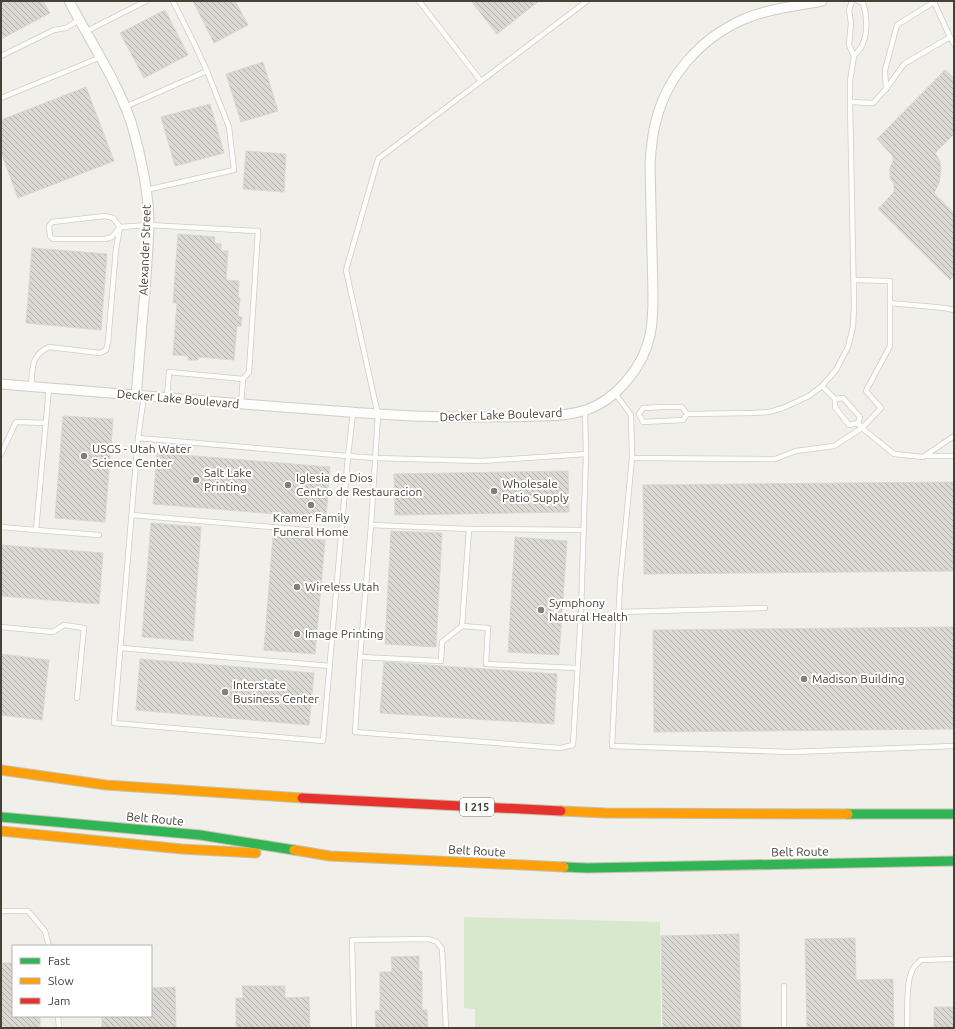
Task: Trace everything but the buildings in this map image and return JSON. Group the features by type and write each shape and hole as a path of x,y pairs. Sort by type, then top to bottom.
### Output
{"highway":[{"name":"I 215","path":"1,770 106,785 264,796 605,813 954,814"},
{"name":"Belt Route","path":"1,817 200,835 330,856 588,868 954,862"},
{"path":"1,831 182,849 330,856"}],"street":[{"name":"Alexander Street","path":"69,1 85,32 101,57 125,107 131,123 143,170 149,225 140,396"},
{"name":"Decker Lake Boulevard","path":"1,384 378,415 442,418 560,416 585,410 599,404 615,393 632,374 645,353 650,337 653,317 651,150 656,120 662,102 672,82 694,54 721,31 742,20 762,13 822,1"}],"lane":[{"path":"85,32 146,1"},
{"path":"146,190 234,170 229,127 207,71 173,1"},
{"path":"419,1 481,81"},
{"path":"585,410 586,454 578,668 573,745 560,748 355,732 378,415 346,270 378,159 587,1"},
{"path":"852,1 849,10 851,23 849,45 854,56"},
{"path":"687,414 769,412 783,408 809,396 822,386 836,370 848,347 853,327 854,312 850,81 854,56 863,44 867,23 866,10 862,3 858,1"},
{"path":"886,89 885,70 897,25 934,2 954,44"},
{"path":"1,56 54,30 66,28 79,20"},
{"path":"850,102 873,104 904,64 950,37"},
{"path":"1,98 101,57"},
{"path":"125,107 207,71"},
{"path":"31,386 34,360 42,350 49,347 100,353 106,350 108,342 116,249 120,227 113,218 105,216 52,222 49,226 50,236 53,239 105,239 112,237 120,227 149,225 258,231 249,372 243,379 241,404"},
{"path":"632,458 775,459 796,451 834,446 862,428 881,408 866,391 890,346 890,281 854,280"},
{"path":"890,303 954,310"},
{"path":"167,398 169,372 243,379"},
{"path":"822,386 835,399 835,407 849,425 858,422"},
{"path":"36,530 49,388"},
{"path":"615,393 631,415 632,458 620,584 612,746 790,752 954,746"},
{"path":"140,396 132,515 114,723 323,741 353,413"},
{"path":"835,399 843,398 860,417 858,422 862,428 894,454 924,457 954,456"},
{"path":"631,415 639,414 643,408 663,407 682,407 687,414"},
{"path":"639,414 643,422 683,420 687,414"},
{"path":"1,454 16,422 46,423"},
{"path":"925,456 954,436"},
{"path":"138,438 375,458 482,461 586,454"},
{"path":"132,515 341,533"},
{"path":"371,525 469,529 583,530"},
{"path":"1,527 99,536"},
{"path":"462,626 469,529"},
{"path":"619,612 765,608"},
{"path":"1,627 53,632 64,625 84,628 77,698"},
{"path":"360,657 441,661 442,642 462,626 488,628 486,664 578,668"},
{"path":"121,648 330,666"},
{"path":"1,911 28,911 46,931 49,945"},
{"path":"354,1028 352,940 429,939 437,942 442,949 446,1028"},
{"path":"907,1028 908,988 910,976 914,967 921,960 954,959"},
{"path":"784,986 784,1028"},
{"path":"58,1017 59,1028"}],"green space":[{"path":"464,917 660,922 661,1028 475,1028 475,1009 464,1008"}],"traffic: fast":[{"path":"848,814 954,814"},
{"path":"1,817 200,835 294,850"},
{"path":"564,867 587,868 954,861"}],"traffic: slow":[{"path":"1,770 106,785 302,798"},
{"path":"561,811 605,813 848,814"},
{"path":"1,831 182,849 256,853"},
{"path":"294,850 330,856 564,867"}],"traffic: jam":[{"path":"302,798 561,811"}],"place":[{"name":"USGS - Utah Water Science Center","path":"84,456"},
{"name":"Salt Lake Printing","path":"196,480"},
{"name":"Iglesia de Dios Centro de Restauracion","path":"288,485"},
{"name":"Wholesale Patio Supply","path":"494,491"},
{"name":"Kramer Family Funeral Home","path":"311,505"},
{"name":"Wireless Utah","path":"297,587"},
{"name":"Symphony Natural Health","path":"541,610"},
{"name":"Image Printing","path":"297,634"},
{"name":"Madison Building","path":"804,679"},
{"name":"Interstate Business Center","path":"225,692"}]}
